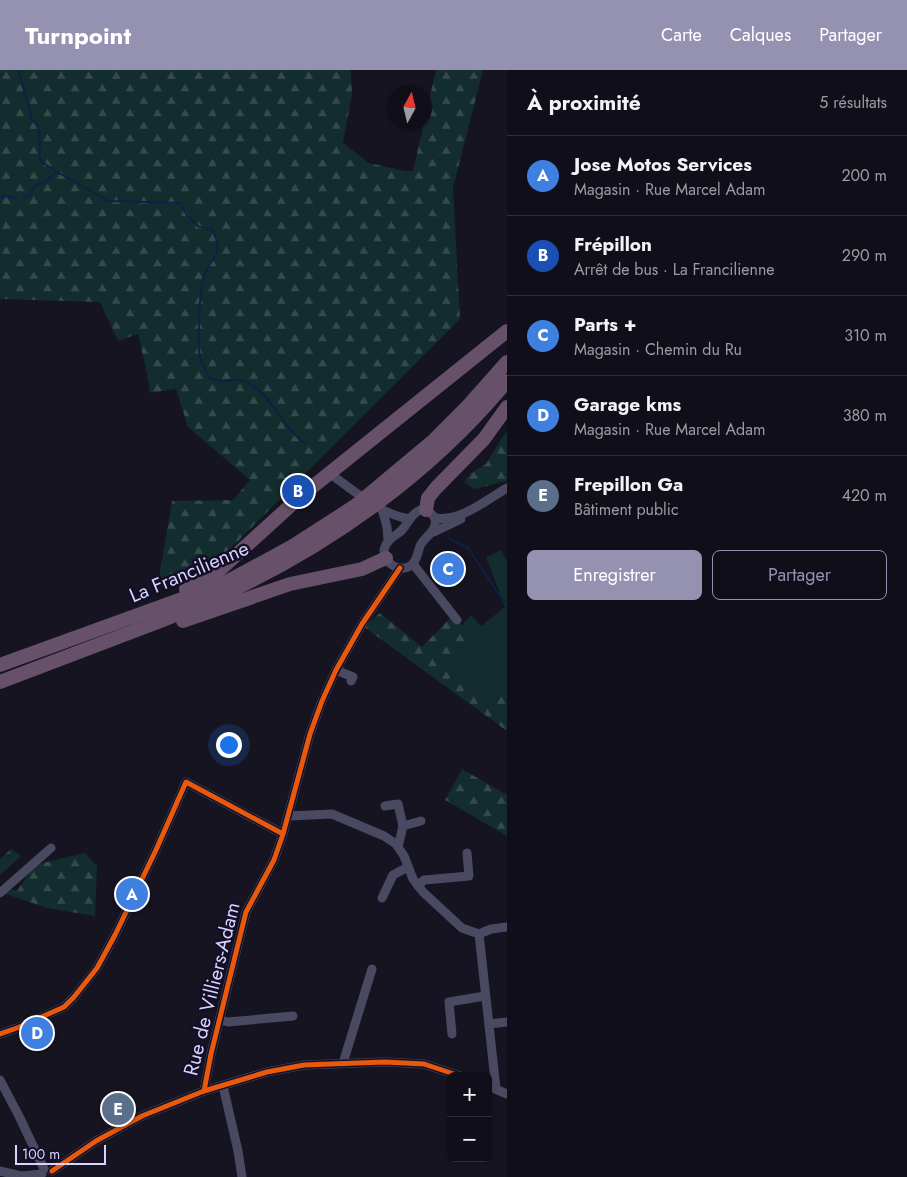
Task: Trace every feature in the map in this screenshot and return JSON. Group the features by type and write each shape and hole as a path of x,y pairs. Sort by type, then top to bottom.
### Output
{"highway":[{"path":"123,621 141,608 213,576 277,517 507,332"},
{"name":"La Francilienne","path":"381,499 507,362"},
{"name":"La Francilienne","path":"0,665 223,584 381,499 442,449 507,381"},
{"path":"431,514 428,498 484,439 507,407"},
{"name":"La Francilienne","path":"0,682 215,599 286,563 359,510"},
{"path":"136,630 183,621 290,584 388,562"}],"street":[{"path":"330,474 381,499 399,518 410,519"},
{"path":"391,579 384,548 388,541 402,530 415,513 420,510 443,519 454,517 474,508 507,488"},
{"path":"381,499 388,541"},
{"path":"388,562 400,568 413,564 422,543 434,532 460,520 474,508"},
{"path":"431,514 434,532"},
{"path":"413,564 457,620"},
{"name":"Rue de Villiers-Adam","path":"204,1091 246,912 274,860 283,834 310,734 322,700 336,670 362,624 400,568"},
{"path":"336,670 353,677 351,681"},
{"path":"0,1034 64,1007 97,968 156,850 186,782 283,834"},
{"path":"385,806 398,804 403,826 398,848"},
{"path":"288,816 332,814 384,836 404,856 413,879 423,892 462,928 479,934 490,929 507,927"},
{"path":"403,826 421,822"},
{"path":"0,893 51,848"},
{"path":"418,886 424,880 469,876 467,853"},
{"path":"382,898 393,875 408,867"},
{"path":"479,934 489,1024 491,1072"},
{"path":"343,1063 372,969"},
{"path":"452,1034 449,1002 485,996"},
{"path":"220,1020 228,1022 292,1016"},
{"path":"489,1024 507,1022"},
{"path":"0,1171 21,1176 47,1173 96,1141 135,1120 204,1091 289,1067 385,1062 424,1064 448,1072"},
{"path":"0,1080 20,1116 47,1173"},
{"path":"223,1086 242,1177"},
{"path":"492,1087 507,1094"}],"green space":[{"path":"0,70 351,70 352,94 343,143 369,163 413,171 422,130 432,130 432,88 436,70 483,70 453,188 460,319 228,551 158,583 172,501 233,500 250,480 188,427 176,389 150,393 138,334 118,341 100,302 0,299"},
{"path":"507,430 507,481 474,489 464,482 471,473 486,464"},
{"path":"501,550 507,562 507,682 494,705 452,673 471,630 462,625 471,615 481,626 505,607 486,557"},
{"path":"380,613 422,647 450,618 471,630 452,673 494,705 507,682 507,731 364,627"},
{"path":"462,769 507,795 507,836 445,800"},
{"path":"11,849 21,856 0,875 0,859"},
{"path":"85,853 97,866 95,916 47,908 0,892 0,886 17,891 34,865"}],"waterway":[{"path":"18,70 31,114 30,118 38,127 40,161 108,201 180,203 187,215 199,227 212,229 218,245 218,251 203,278 200,304 199,351 204,367 209,378 220,381 240,380 256,388 271,403 290,430 306,444"},
{"path":"24,198 30,195 35,185 45,182 57,172"},
{"path":"0,198 6,196 17,198"},
{"path":"450,539 468,548 502,599 507,601"}],"cycle path":[{"path":"204,1091 211,1054 246,912 274,860 283,834 310,734 322,701 336,670 362,624 400,568"},
{"path":"0,1034 64,1007 97,968 156,850 186,782 283,834"},
{"path":"52,1171 96,1141 142,1116 204,1091 267,1072 304,1065 385,1062 424,1064 448,1072"}],"place":[{"name":"Frépillon","path":"298,491"},
{"name":"Parts +","path":"448,569"},
{"name":"Jose Motos Services","path":"132,894"},
{"name":"Garage kms","path":"37,1033"},
{"name":"Frepillon Ga","path":"118,1109"}]}
